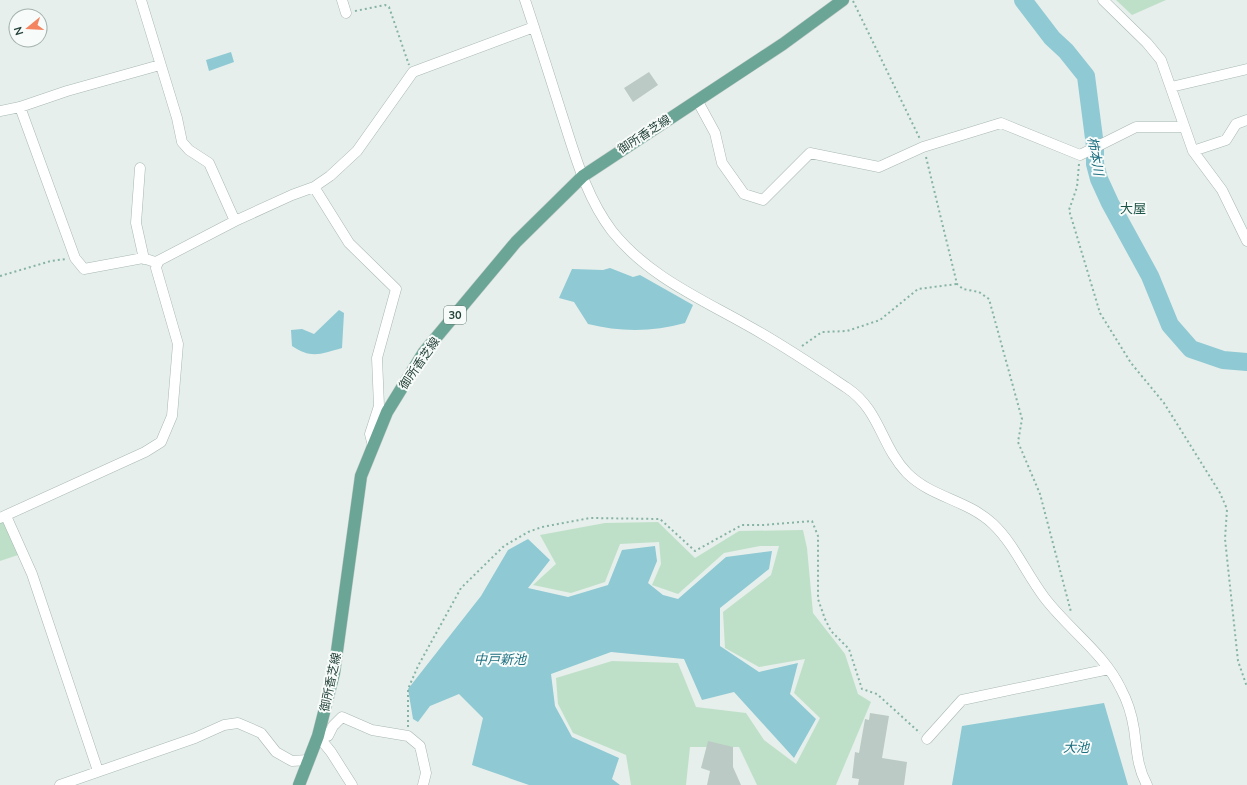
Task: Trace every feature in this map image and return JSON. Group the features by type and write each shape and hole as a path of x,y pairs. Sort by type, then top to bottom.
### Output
{"main road":[{"name":"御所香芝線","path":"299,785 318,736 334,673 361,476 373,446 384,404 424,352 516,242 583,176 783,44 844,0"}],"street":[{"path":"141,0 177,118 182,142 189,150 208,163 235,221"},
{"path":"342,0 346,13"},
{"path":"525,0 583,176 596,205 612,230 625,245 651,269 666,280 745,324 793,353 861,399 876,418 893,455 913,478 934,491 974,508 993,524 1012,547 1044,598 1109,669 1121,688 1129,709 1134,730 1136,757 1145,784"},
{"path":"1102,0 1147,43 1161,60 1184,127 1194,151 1222,190 1247,241"},
{"path":"98,771 32,574 3,517 145,452 161,442 172,416 178,344 156,268 164,257 235,221 292,195 314,187 330,176 357,151 412,73 534,27"},
{"path":"0,111 20,107 67,91 160,65"},
{"path":"1171,87 1247,69"},
{"path":"696,100 715,133 722,163 744,194 763,200 810,153 879,167 923,147 1001,123 1080,155 1136,126 1184,127"},
{"path":"20,107 75,258 84,269 144,258 158,264"},
{"path":"1194,151 1226,140 1236,124 1247,120"},
{"path":"140,168 136,223 144,258"},
{"path":"314,187 349,243 396,289 377,358 384,404"},
{"path":"927,739 962,700 1109,669"},
{"path":"318,736 328,736 333,726 342,718 372,730 408,736 420,746 426,773 423,785"},
{"path":"60,785 195,738 224,725 238,723 261,733 276,752 292,761 308,760"},
{"path":"318,736 331,752 352,785"}],"path":[{"path":"853,0 923,147 957,284 962,289 979,292 989,299 1022,419 1018,442 1040,494 1072,617 1072,629"},
{"path":"346,13 385,5 389,7 412,73"},
{"path":"1080,155 1077,187 1069,210 1100,313 1131,363 1164,403 1220,493 1227,509 1225,539 1238,661 1247,687"},
{"path":"0,276 51,261 75,258"},
{"path":"793,353 822,332 847,331 880,320 918,289 957,284"},
{"path":"408,736 408,689 418,666 461,588 504,546 528,532 590,518 639,518 660,519 694,551 742,525 812,521 818,536 818,599 831,631 849,649 862,689 867,689 877,694 927,739"}],"green space":[{"path":"1116,0 1166,0 1132,15"},
{"path":"5,521 18,555 0,561 0,522"},
{"path":"658,522 695,558 739,531 803,530 807,548 813,613 845,654 858,694 871,702 836,785 757,785 739,747 690,747 686,785 631,785 626,755 573,733 558,704 556,678 612,661 678,663 696,707 746,713 764,740 796,764 820,718 794,693 805,659 759,667 725,648 723,612 771,575 779,546 760,546 724,553 678,594 652,585 661,564 659,542 620,544 605,582 571,593 533,585 556,564 540,535 605,523"}],"water":[{"path":"231,52 234,62 209,71 206,60"},
{"path":"610,268 633,277 640,275 693,305 685,323 661,328 636,330 600,327 588,324 574,302 559,298 572,269 603,270"},
{"path":"339,310 344,313 342,348 311,354 305,353 292,346 291,330 302,329 314,334"},
{"name":"中戸新池","path":"528,539 550,560 528,588 568,597 608,585 622,550 655,546 657,561 648,583 663,595 678,599 726,557 772,551 769,569 720,608 720,646 759,672 798,663 790,694 816,719 794,758 734,692 702,700 684,659 611,652 551,674 555,706 572,737 619,758 612,779 620,785 529,785 472,765 483,718 459,694 430,706 418,722 413,719 408,689 481,596 508,550"},
{"name":"大池","path":"1104,703 1128,785 952,785 962,726"}],"building":[{"path":"649,72 658,85 633,102 624,88"},
{"path":"870,713 889,716 882,758 907,762 904,785 858,785 859,779 852,778 855,752 859,753 865,719 869,720"},
{"path":"708,741 733,747 733,767 741,785 707,785 710,771 701,768"}],"waterway":[{"name":"柿本川","path":"1023,0 1052,38 1066,51 1086,76 1095,146 1095,164 1099,179 1110,203 1150,276 1170,325 1191,349 1223,360 1247,362"}],"district":[{"name":"大屋","path":"1133,208"}]}
